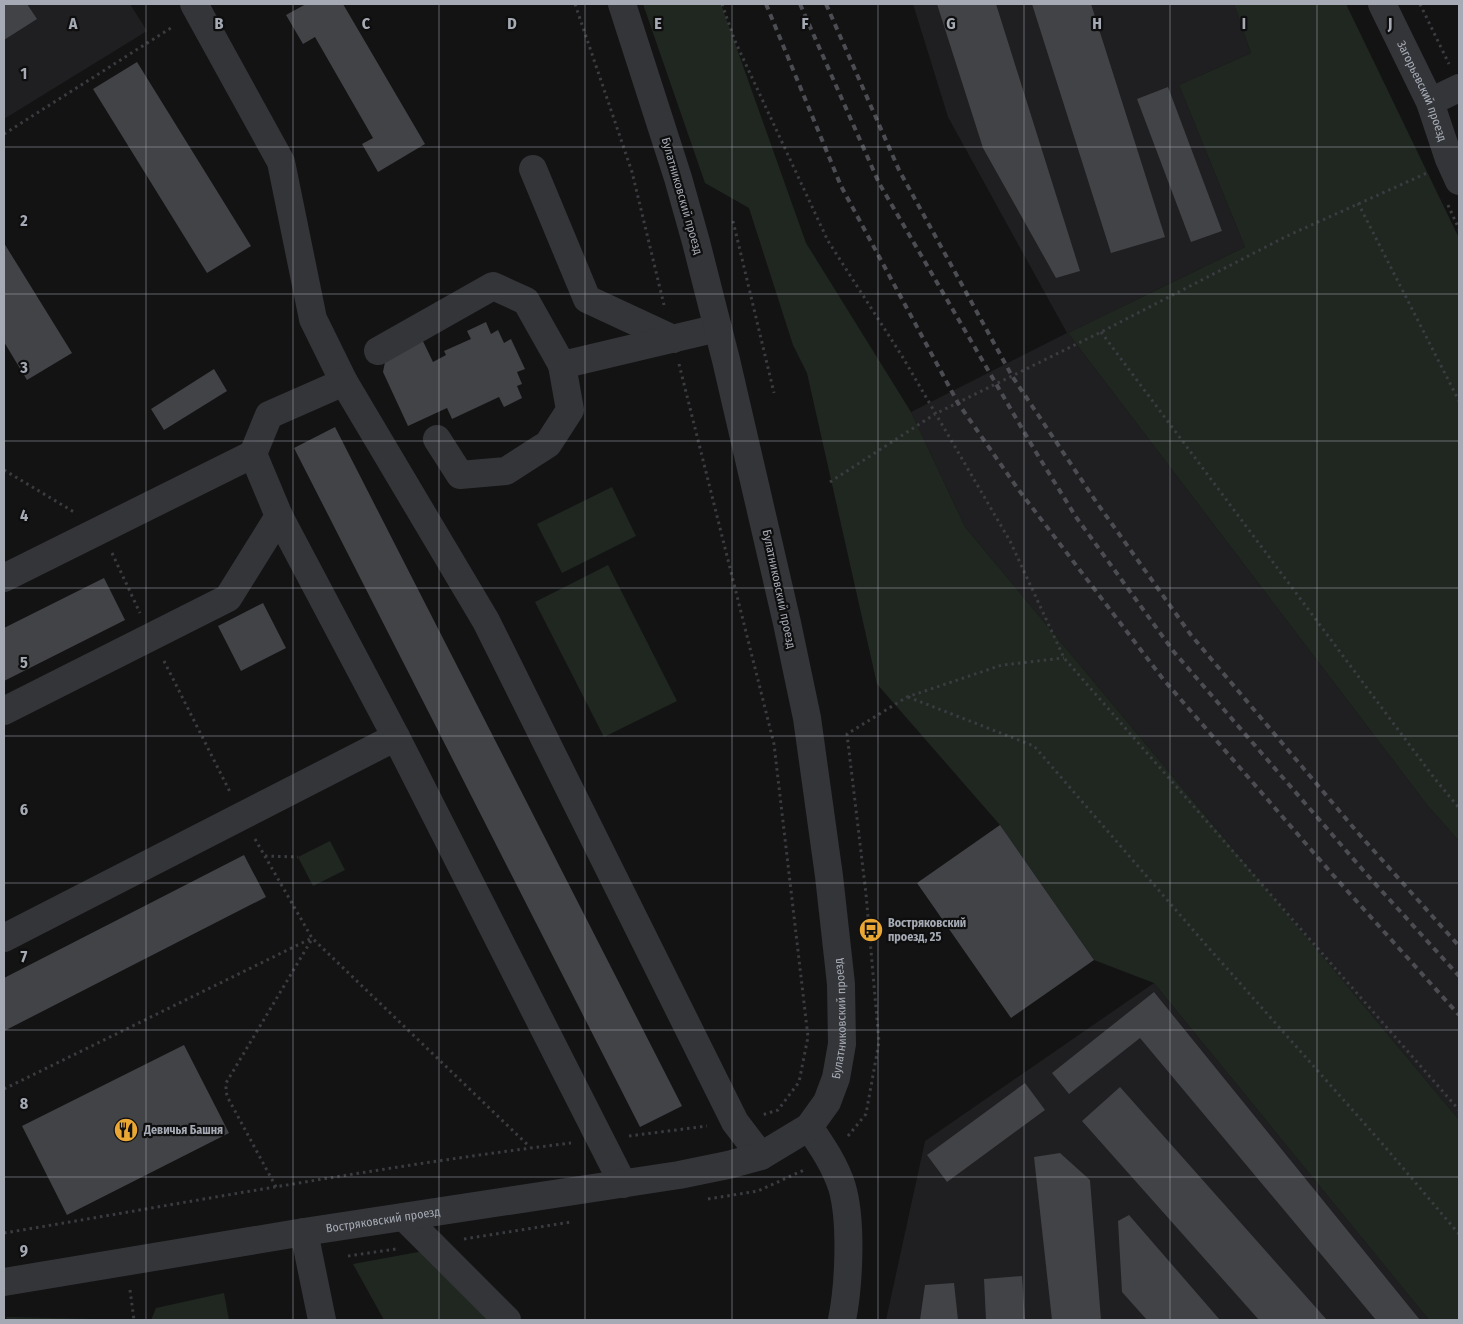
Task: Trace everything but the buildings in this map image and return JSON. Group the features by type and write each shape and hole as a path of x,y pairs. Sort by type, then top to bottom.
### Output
{"street":[{"name":"Булатниковский проезд","path":"622,4 678,178 718,328 766,530 807,718 829,876 841,984 841,1054 836,1078 826,1102 809,1126 761,1156"},
{"name":"Загорьевский проезд","path":"1382,4 1430,102 1454,170"},
{"path":"196,7 282,162 314,319 344,382 486,621 735,1122 761,1156"},
{"path":"1430,102 1455,77"},
{"path":"533,169 587,298 673,339"},
{"path":"378,351 493,286 526,301 562,365 570,410 548,444 506,471 460,475 437,440"},
{"path":"562,365 718,328"},
{"path":"4,578 101,528 253,454 269,415 344,382"},
{"path":"253,454 279,516 396,738 623,1184"},
{"path":"4,711 228,598 279,516"},
{"path":"4,938 396,738"},
{"path":"809,1126 830,1158 842,1187 848,1217 846,1301 842,1320"},
{"name":"Востряковский проезд","path":"4,1282 304,1232 679,1175 761,1156"},
{"path":"404,1217 506,1320"},
{"path":"304,1232 316,1312"}],"path":[{"path":"722,4 735,41 828,241 902,356 1010,541 1064,658 1459,1110"},
{"path":"1420,4 1455,77"},
{"path":"4,134 196,7"},
{"path":"830,482 935,414 1101,332 1287,236 1432,170 1454,170"},
{"path":"1358,203 1459,401"},
{"path":"733,221 774,393"},
{"path":"1101,332 1435,779 1459,808"},
{"path":"4,470 101,528 151,637 242,816 312,938 531,1148"},
{"path":"830,1158 866,1114 879,1042 866,894 847,734 908,697 1002,666 1064,658"},
{"path":"908,697 1034,746 1194,931 1380,1141 1459,1234"},
{"path":"265,856 298,857"},
{"path":"4,1089 312,938"},
{"path":"276,1187 228,1098 226,1083 312,938"},
{"path":"130,1290 134,1320"}],"shaded area":[{"path":"4,4 130,4 147,31 4,119"},
{"path":"643,4 721,4 806,243 911,412 965,527 1459,1120 1459,1320 1429,1320 1154,983 1094,960 1000,825 877,684 807,373 793,345 749,208 705,183"},
{"path":"913,4 1234,4 1251,53 1179,85 1245,247 1068,333 1428,806 1459,841 1459,1120 965,527 911,412 1067,333 948,117"},
{"path":"1234,4 1346,4 1459,238 1459,841 1428,806 1068,333 1245,247 1179,85 1251,53"},
{"path":"612,487 636,536 562,573 537,524"},
{"path":"608,565 677,701 604,737 535,602"},
{"path":"330,841 345,870 313,886 298,857"},
{"path":"1154,983 1429,1320 886,1320 925,1141"},
{"path":"429,1250 493,1320 384,1320 353,1264"},
{"path":"224,1293 229,1320 151,1320 156,1308"},
{"path":"6,1317 94,1319 94,1320 7,1320"}],"railway":[{"path":"766,4 841,186 958,403 1018,489 1163,679 1333,875 1459,1015"},
{"path":"800,4 879,183 1034,449 1076,517 1174,652 1369,877 1459,976"},
{"path":"826,4 899,170 1012,376 1097,503 1191,635 1358,833 1459,946"}],"place":[{"name":"Востряковский проезд, 25","path":"871,930"},
{"name":"Девичья Башня","path":"126,1130"}]}
